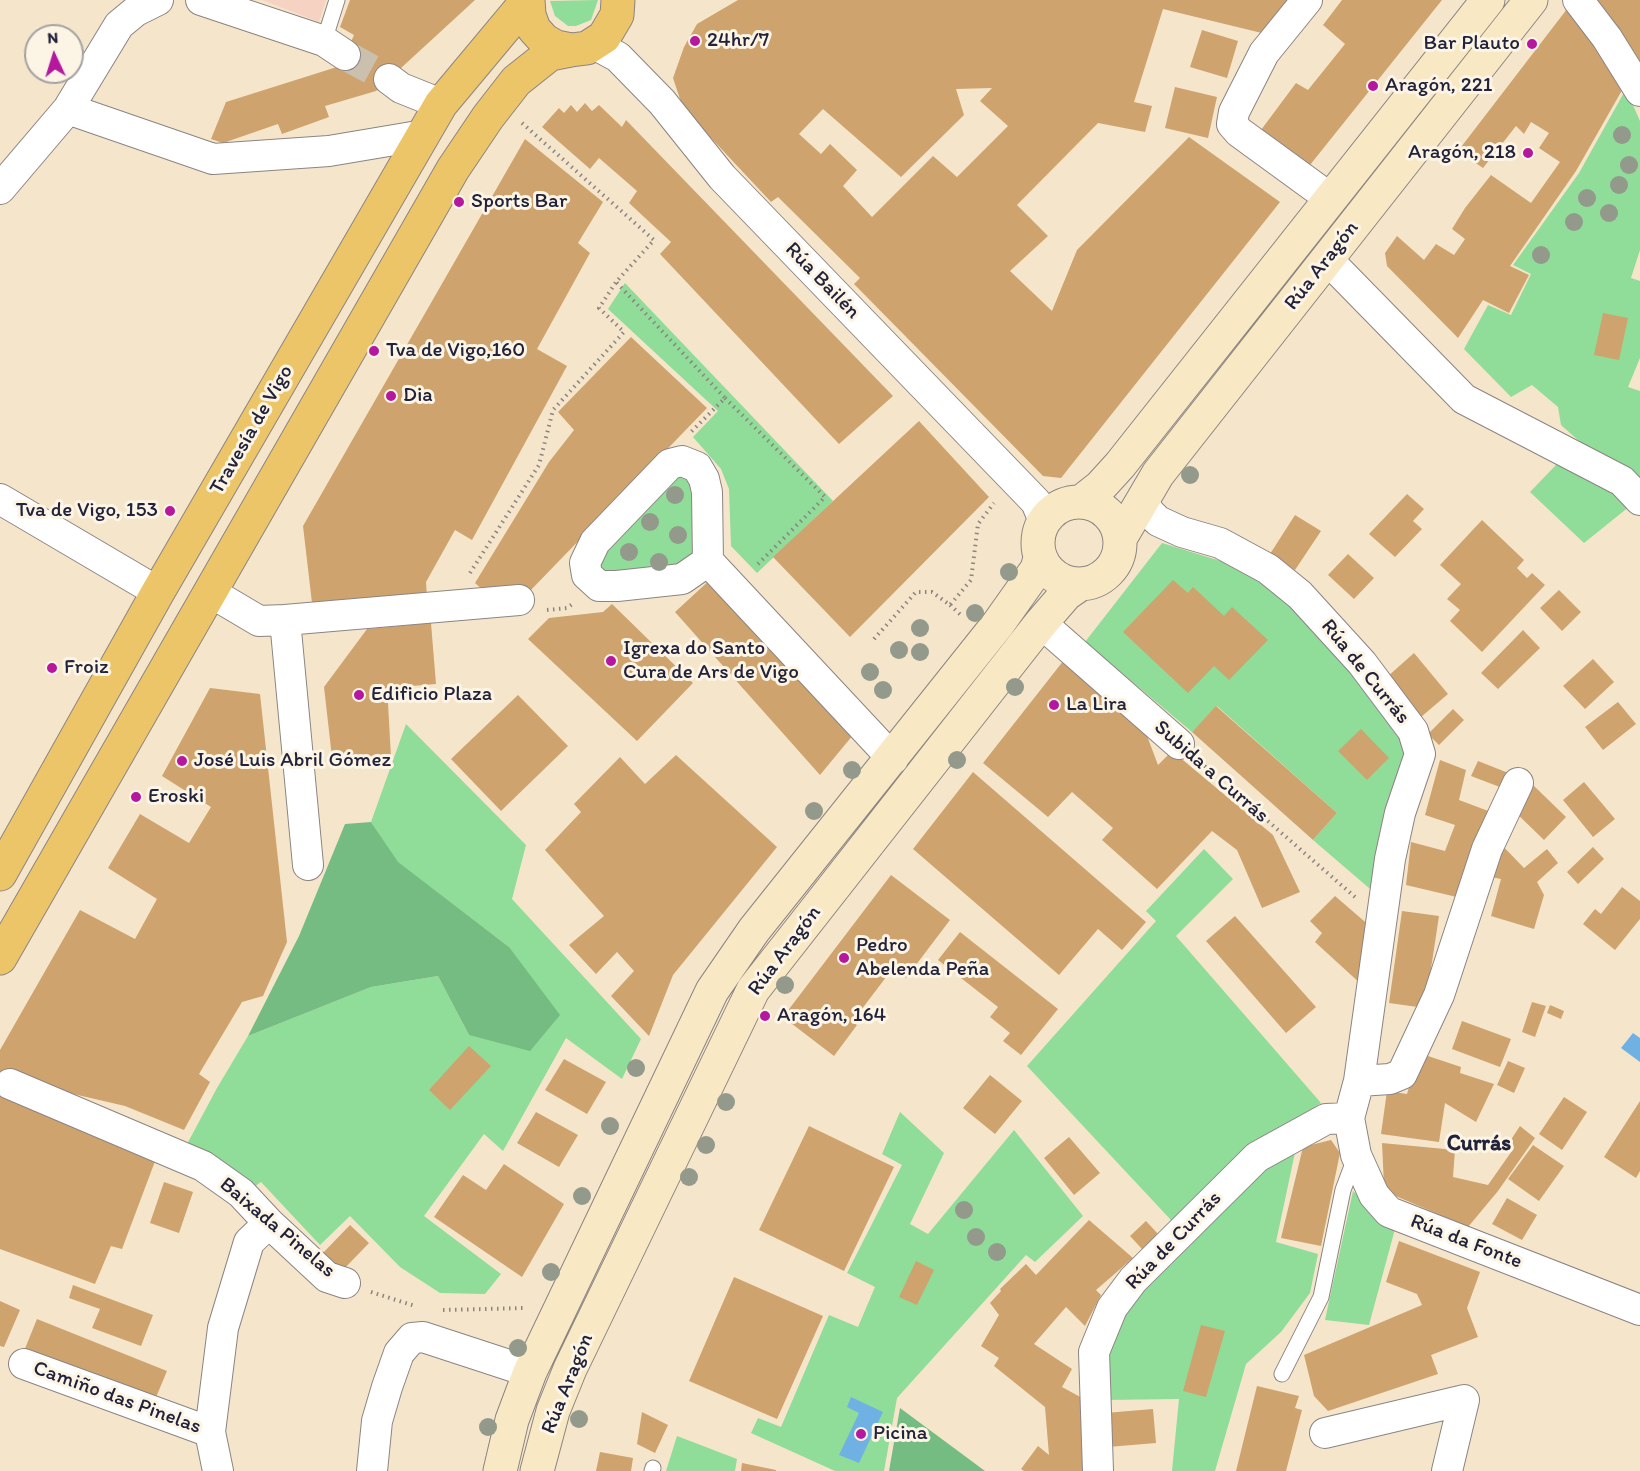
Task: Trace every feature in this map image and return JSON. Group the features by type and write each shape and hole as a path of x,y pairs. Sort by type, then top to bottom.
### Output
{"main road":[{"name":"Rúa Aragón","path":"1081,502 1100,487 1120,465 1488,0"},
{"name":"Rúa Aragón","path":"1120,537 1158,474 1531,0"},
{"path":"528,1 529,15 534,29 544,40 556,47 582,47"},
{"name":"Travesía de Vigo","path":"0,874 158,592 441,104 528,1"},
{"path":"0,958 453,169 498,103 516,81 550,54 582,47 612,27 624,5"},
{"path":"1081,502 1102,509 1117,526 1120,551 1115,564 1106,575 1094,583 1079,585 1056,578 1046,569 1040,558 1038,539 1044,522 1059,507 1081,502"},
{"name":"Rúa Aragón","path":"500,1471 512,1420 530,1372 712,991 754,930 893,759 998,624 1031,578 1040,558"},
{"name":"Rúa Aragón","path":"537,1471 553,1411 570,1369 753,990 1041,623 1066,594 1079,585"}],"street":[{"path":"0,189 68,109 119,25 136,11 158,0"},
{"path":"201,0 335,48"},
{"path":"1307,0 1264,53 1234,112 1232,124 1239,132 1330,199"},
{"path":"1578,0 1607,38 1640,91"},
{"name":"Rúa Bailén","path":"582,47 618,57 662,102 722,177 1036,502 1044,522"},
{"path":"388,80 401,88 441,104"},
{"path":"68,109 213,159 329,151 424,135"},
{"path":"1327,259 1464,399 1622,481 1640,500"},
{"path":"708,561 682,579 617,586 598,586 587,575 585,563 588,552 602,534 670,464 682,461 696,467 704,479 708,561 893,759"},
{"name":"Rúa de Currás","path":"1098,1471 1094,1352 1112,1308 1133,1280 1257,1157 1326,1119 1349,1118 1359,1082 1381,920 1400,813 1420,754 1413,731 1362,663 1300,595 1268,569 1220,543 1166,526 1148,511 1143,498"},
{"path":"0,499 158,592"},
{"path":"210,592 259,621 519,600"},
{"path":"285,620 308,866"},
{"name":"Subida a Currás","path":"1041,623 1179,744"},
{"path":"1359,1082 1390,1079 1402,1074 1440,995 1487,849 1518,783"},
{"name":"Baixada Pinelas","path":"10,1084 202,1166 241,1193 268,1223 327,1277 345,1283"},
{"name":"Rúa da Fonte","path":"1349,1118 1356,1155 1374,1195 1389,1212 1640,1310"},
{"name":"Camiño das Pinelas","path":"218,1471 210,1432 223,1328 249,1242 268,1223"},
{"path":"372,1471 377,1421 387,1387 399,1353 412,1338 423,1337 530,1372"},
{"name":"Camiño das Pinelas","path":"24,1364 210,1432"},
{"path":"1325,1433 1464,1400 1447,1471"}],"lane":[{"path":"335,48 337,0"},
{"path":"1282,1374 1322,1297 1343,1190 1356,1155"}],"path":[{"path":"448,607 539,465 553,410 624,332 599,308 616,282 654,240 498,103"},
{"path":"616,282 725,398 825,497 749,572"},
{"path":"686,437 725,398"},
{"path":"874,639 916,592 932,592 950,605 971,579 978,524 998,498"},
{"name":"Subida a Currás","path":"1179,744 1381,920"},
{"name":"Baixada Pinelas","path":"345,1283 419,1307"},
{"path":"441,1310 535,1307 558,1316"}],"shaded area":[{"path":"262,0 326,0 319,22"}],"green space":[{"path":"598,0 591,20 576,26 568,26 555,16 550,1"},
{"path":"1626,89 1640,121 1640,250 1631,278 1640,281 1640,358 1628,387 1640,391 1640,498 1584,543 1530,492 1579,441 1561,425 1558,407 1532,385 1511,397 1464,349 1488,305 1511,315 1531,274 1513,265 1579,173"},
{"path":"625,283 833,501 757,573 731,546 729,489 721,469 693,437 718,411 608,309"},
{"path":"684,473 696,486 695,550 691,562 606,577 596,565 599,552 670,474"},
{"path":"1162,543 1240,567 1290,602 1406,737 1409,754 1376,894 1313,840 1337,813 1217,706 1192,732 1085,642"},
{"path":"406,724 526,845 512,899 641,1039 622,1079 566,1038 503,1151 484,1134 424,1216 501,1274 485,1294 440,1293 400,1267 350,1216 320,1245 261,1182 250,1190 186,1146 248,1036 371,987 438,976 469,1035 509,947 397,862 371,822"},
{"path":"371,822 398,862 509,947 560,1015 530,1051 469,1035 438,976 371,987 248,1036 299,936 345,824"},
{"path":"1204,849 1233,879 1176,936 1321,1103 1303,1115 1276,1242 1318,1254 1310,1293 1281,1332 1246,1364 1215,1471 1172,1471 1179,1399 1104,1400 1110,1352 1122,1318 1140,1291 1185,1244 1170,1219 1027,1066 1156,921 1146,911"},
{"path":"900,1112 944,1153 910,1224 928,1234 1014,1130 1083,1216 1035,1262 1026,1255 897,1398 884,1471 835,1471 751,1433 758,1418 781,1427 829,1315 858,1327 875,1287 847,1273 902,1165 882,1154"},
{"path":"1353,1191 1395,1229 1369,1325 1325,1320"},
{"path":"900,1408 985,1471 889,1471"},
{"path":"677,1436 737,1459 735,1471 666,1471"}],"water":[{"path":"1633,1033 1640,1038 1640,1062 1621,1048"},
{"name":"Picina","path":"851,1397 883,1412 859,1463 839,1455 859,1413 847,1407"}],"building":[{"path":"350,0 475,0 376,91 325,106 329,117 282,134 278,124 223,143 211,139 226,102 340,66 354,35 340,27"},
{"path":"738,0 1298,0 1270,35 1163,9 1134,102 1152,106 1145,132 1098,123 1017,205 1048,236 1010,271 1052,311 1077,250 1189,137 1280,202 1061,478 1043,476 854,284 860,278 778,197 771,202 683,108 673,78 684,47 697,24","holes":["992,88 980,101 1008,126 957,177 933,156 872,217 843,186 857,170 830,144 821,154 799,134 823,109 901,177 964,115 956,89"]},
{"path":"1342,0 1442,0 1306,170 1258,134 1296,83 1308,90 1345,44 1323,25"},
{"path":"1591,0 1640,0 1640,77"},
{"path":"1567,9 1625,85 1576,171 1510,266 1529,275 1509,313 1483,300 1458,338 1387,266 1385,253 1397,236 1424,260 1436,244 1454,255 1465,239 1452,229 1491,175 1531,203 1560,162 1539,148 1549,133 1531,122 1524,134 1516,126 1483,168 1458,151"},
{"path":"1202,30 1238,41 1227,78 1190,67"},
{"path":"1175,87 1217,97 1208,138 1165,128"},
{"path":"585,103 592,111 599,105 622,127 626,120 893,396 839,444 660,254 671,242 629,203 637,191 599,158 590,169 542,127 559,108 564,113 571,105 577,112"},
{"path":"525,139 603,202 578,243 590,253 537,349 567,366 472,540 455,530 426,582 427,597 312,603 303,526"},
{"path":"1603,313 1628,318 1619,360 1594,355"},
{"path":"631,337 707,408 529,592 492,598 475,583 549,462 574,430 558,412"},
{"path":"919,421 989,497 850,637 773,557"},
{"path":"1407,494 1424,509 1413,521 1422,529 1395,557 1369,534"},
{"path":"1295,515 1321,531 1295,570 1270,554"},
{"path":"1482,520 1524,560 1517,568 1527,578 1532,573 1545,585 1482,652 1450,621 1460,610 1447,599 1461,584 1440,565"},
{"path":"1348,554 1374,578 1354,599 1328,575"},
{"path":"712,578 853,735 820,775 675,612"},
{"path":"1173,580 1188,593 1193,587 1224,616 1232,607 1268,640 1229,680 1214,666 1188,693 1123,632"},
{"path":"1559,590 1581,612 1562,631 1540,608"},
{"name":"Igrexa do Santo Cura de Ars de Vigo","path":"612,604 693,683 637,741 528,639 549,618 603,612"},
{"name":"Edificio Plaza","path":"431,623 436,684 399,687 388,703 391,757 333,766 324,687 367,629"},
{"path":"1523,630 1540,648 1498,689 1481,673"},
{"path":"1414,653 1448,694 1421,717 1387,677"},
{"path":"1593,659 1614,682 1585,709 1563,686"},
{"path":"1064,660 1141,720 1158,765 1172,751 1273,835 1300,892 1262,908 1237,850 1212,831 1157,889 1102,840 1113,828 1072,792 1048,817 983,763"},
{"path":"210,688 260,694 287,942 263,996 242,1002 199,1074 210,1082 184,1130 125,1106 52,1089 157,1156 122,1249 111,1246 95,1284 0,1249 0,1050 80,910 135,939 157,899 108,868 140,814 189,843 211,807 162,776"},
{"path":"518,695 568,746 501,811 451,759"},
{"path":"1618,702 1636,724 1603,750 1585,727"},
{"path":"1216,706 1337,813 1313,840 1192,732"},
{"path":"1453,709 1464,720 1439,745 1428,734"},
{"path":"1361,729 1389,758 1367,780 1338,751"},
{"path":"676,755 777,847 673,975 649,1036 611,996 634,971 617,952 596,974 569,945 604,916 545,850 581,812 574,804 620,757 645,784"},
{"path":"1440,760 1466,770 1459,800 1491,812 1461,898 1406,885 1411,842 1445,851 1455,825 1425,815"},
{"path":"1478,761 1511,774 1505,789 1471,776"},
{"path":"973,772 1146,922 1122,950 1098,929 1059,975 913,849"},
{"path":"1584,782 1615,819 1593,837 1563,800"},
{"path":"1533,785 1566,817 1544,840 1511,808"},
{"path":"1496,839 1524,868 1547,849 1558,863 1537,882 1544,895 1534,929 1491,916 1501,879 1486,876"},
{"path":"1593,847 1604,859 1578,884 1567,872"},
{"path":"891,875 950,920 906,978 893,968 852,1022 857,1025 834,1056 783,1017"},
{"path":"1622,887 1640,901 1640,919 1615,950 1583,924 1595,909 1601,914"},
{"path":"1335,896 1371,927 1362,985 1315,942 1322,933 1310,921"},
{"path":"1402,911 1439,916 1425,1008 1389,1003"},
{"path":"1235,916 1316,1007 1286,1033 1206,941"},
{"path":"960,932 1058,1009 1021,1055 1003,1041 1010,1033 990,1017 998,1007 938,960"},
{"path":"1532,1002 1546,1006 1535,1037 1522,1032"},
{"path":"1550,1005 1564,1011 1561,1019 1547,1013"},
{"path":"1462,1021 1511,1039 1500,1067 1452,1049"},
{"path":"469,1046 491,1066 450,1110 429,1090"},
{"path":"1419,1053 1461,1067 1460,1073 1494,1084 1476,1122 1445,1103 1439,1142 1381,1134 1387,1091 1407,1094"},
{"path":"564,1059 606,1082 587,1114 545,1090"},
{"path":"1508,1061 1525,1068 1514,1093 1497,1085"},
{"path":"990,1075 1022,1101 995,1134 963,1108"},
{"path":"1564,1097 1587,1112 1562,1150 1539,1134"},
{"path":"1640,1101 1640,1171 1636,1178 1604,1157"},
{"path":"536,1112 578,1135 559,1167 517,1143"},
{"path":"809,1126 894,1167 844,1271 759,1230"},
{"path":"1520,1126 1535,1138 1498,1191 1468,1227 1391,1194 1384,1185 1382,1143 1455,1150 1453,1177 1488,1185 1514,1148 1508,1144"},
{"path":"1069,1137 1100,1173 1074,1195 1044,1158"},
{"path":"1331,1140 1340,1153 1321,1246 1281,1238 1303,1147"},
{"path":"1533,1145 1564,1166 1539,1201 1508,1179"},
{"path":"504,1164 564,1204 522,1277 434,1217 463,1175 486,1190"},
{"path":"164,1182 193,1192 179,1233 150,1223"},
{"path":"1507,1198 1537,1215 1522,1240 1492,1224"},
{"path":"1089,1220 1133,1258 1096,1290 1101,1295 1085,1326 1066,1307 1034,1344 1072,1369 1062,1387 1084,1399 1086,1471 1024,1471 1021,1469 1038,1446 1049,1455 1045,1407 994,1366 999,1358 981,1346 999,1315 990,1303 1001,1291 1000,1289 1026,1264 1036,1275"},
{"path":"1146,1221 1158,1234 1142,1249 1130,1236"},
{"path":"350,1225 369,1243 341,1272 322,1254"},
{"path":"1399,1241 1480,1272 1467,1308 1478,1337 1431,1355 1438,1374 1328,1411 1314,1396 1304,1355 1422,1305 1417,1294 1386,1282"},
{"path":"916,1261 934,1270 917,1305 899,1297"},
{"path":"734,1277 823,1316 777,1419 689,1381"},
{"path":"73,1285 153,1315 141,1346 92,1328 100,1309 69,1298"},
{"path":"0,1301 20,1310 4,1347 0,1346"},
{"path":"37,1319 167,1371 154,1402 24,1351"},
{"path":"1201,1325 1225,1331 1206,1397 1183,1391"},
{"path":"1257,1386 1299,1396 1295,1408 1302,1410 1286,1471 1236,1471"},
{"path":"1153,1409 1156,1443 1108,1447 1105,1413"},
{"path":"642,1412 668,1425 655,1453 637,1444"},
{"path":"600,1452 633,1458 631,1471 596,1471"},
{"path":"742,1463 776,1470 776,1471 741,1471"}],"tunnel":[{"path":"345,55 389,79"}],"place":[{"name":"24hr/7","path":"695,41"},
{"name":"Bar Plauto","path":"1532,44"},
{"name":"Aragón, 221","path":"1373,86"},
{"name":"Aragón, 218","path":"1528,153"},
{"name":"Sports Bar","path":"459,202"},
{"name":"Tva de Vigo,160","path":"374,351"},
{"name":"Dia","path":"391,396"},
{"name":"Tva de Vigo, 153","path":"170,511"},
{"name":"Igrexa do Santo Cura de Ars de Vigo","path":"611,661"},
{"name":"Froiz","path":"52,668"},
{"name":"Edificio Plaza","path":"359,695"},
{"name":"La Lira","path":"1054,705"},
{"name":"José Luis Abril Gómez","path":"182,761"},
{"name":"Eroski","path":"136,797"},
{"name":"Pedro Abelenda Peña","path":"844,958"},
{"name":"Aragón, 164","path":"765,1016"},
{"name":"Picina","path":"861,1434"}],"district":[{"name":"Currás","path":"1479,1144"}]}
